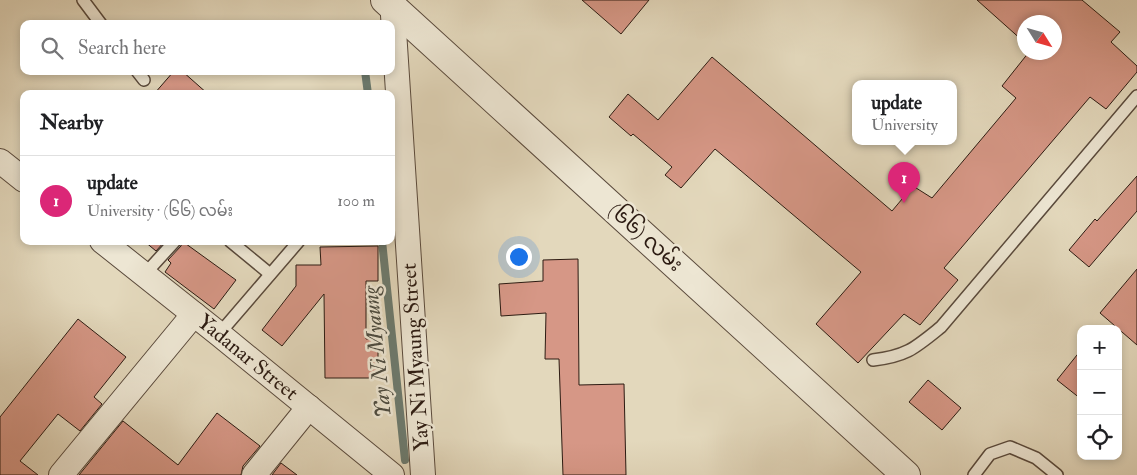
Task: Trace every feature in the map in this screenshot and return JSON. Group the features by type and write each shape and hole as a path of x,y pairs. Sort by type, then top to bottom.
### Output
{"street":[{"name":"Yay Ni Myaung Street","path":"390,2 391,20"},
{"name":"(၆၆) လမ်း","path":"390,2 906,475"},
{"name":"Yay Ni Myaung Street","path":"394,75 395,90"},
{"name":"Yay Ni Myaung Street","path":"395,90 403,231 423,475"},
{"path":"0,161 20,177"},
{"name":"Yadanar Street","path":"107,245 392,475"},
{"path":"61,475 194,314"},
{"path":"254,475 309,407"}],"lane":[{"path":"83,0 98,20"},
{"path":"873,360 894,358 916,348 941,327 1137,96"},
{"path":"144,275 171,245"},
{"path":"235,245 270,274"},
{"path":"219,334 295,245"},
{"path":"974,475 990,454 1010,447 1036,458 1057,475"}],"building":[{"path":"582,0 649,0 621,34"},
{"path":"977,0 1082,0 1120,32 1111,42 1137,66 1137,72 1106,109 1090,97 944,268 958,280 920,325 904,314 858,363 816,324 861,272 715,149 681,188 665,175 672,167 633,134 631,136 609,117 628,94 658,120 712,57 892,211 913,186 932,198 1016,98 1002,86 1023,60 1062,60 1062,15 1017,15 1017,36"},
{"path":"171,75 187,75 203,90 157,90"},
{"path":"1137,176 1137,211 1089,267 1069,250 1095,219 1097,221"},
{"path":"149,245 161,245 156,251"},
{"path":"188,245 236,280 214,309 165,272 171,263 168,260 181,246"},
{"path":"378,246 378,281 366,281 366,339 378,339 378,378 325,378 324,294 282,346 262,330 296,286 296,265 321,265 320,247"},
{"path":"578,259 579,385 624,384 626,475 563,475 559,359 545,359 546,313 501,316 499,284 543,281 543,260"},
{"path":"1137,269 1137,345 1122,332 1122,325 1114,325 1100,313"},
{"path":"78,319 126,357 94,397 102,404 80,431 58,414 20,461 38,475 0,475 0,417"},
{"path":"1077,355 1077,396 1057,380"},
{"path":"928,380 961,408 942,430 909,402"},
{"path":"217,413 260,446 243,466 241,475 79,475 123,421 178,465"},
{"path":"281,463 297,475 272,475"}],"waterway":[{"name":"Yay Ni Myaung","path":"366,75 367,90"},
{"name":"Yay Ni Myaung","path":"382,245 405,460"}],"place":[{"name":"update","path":"904,203"}]}
